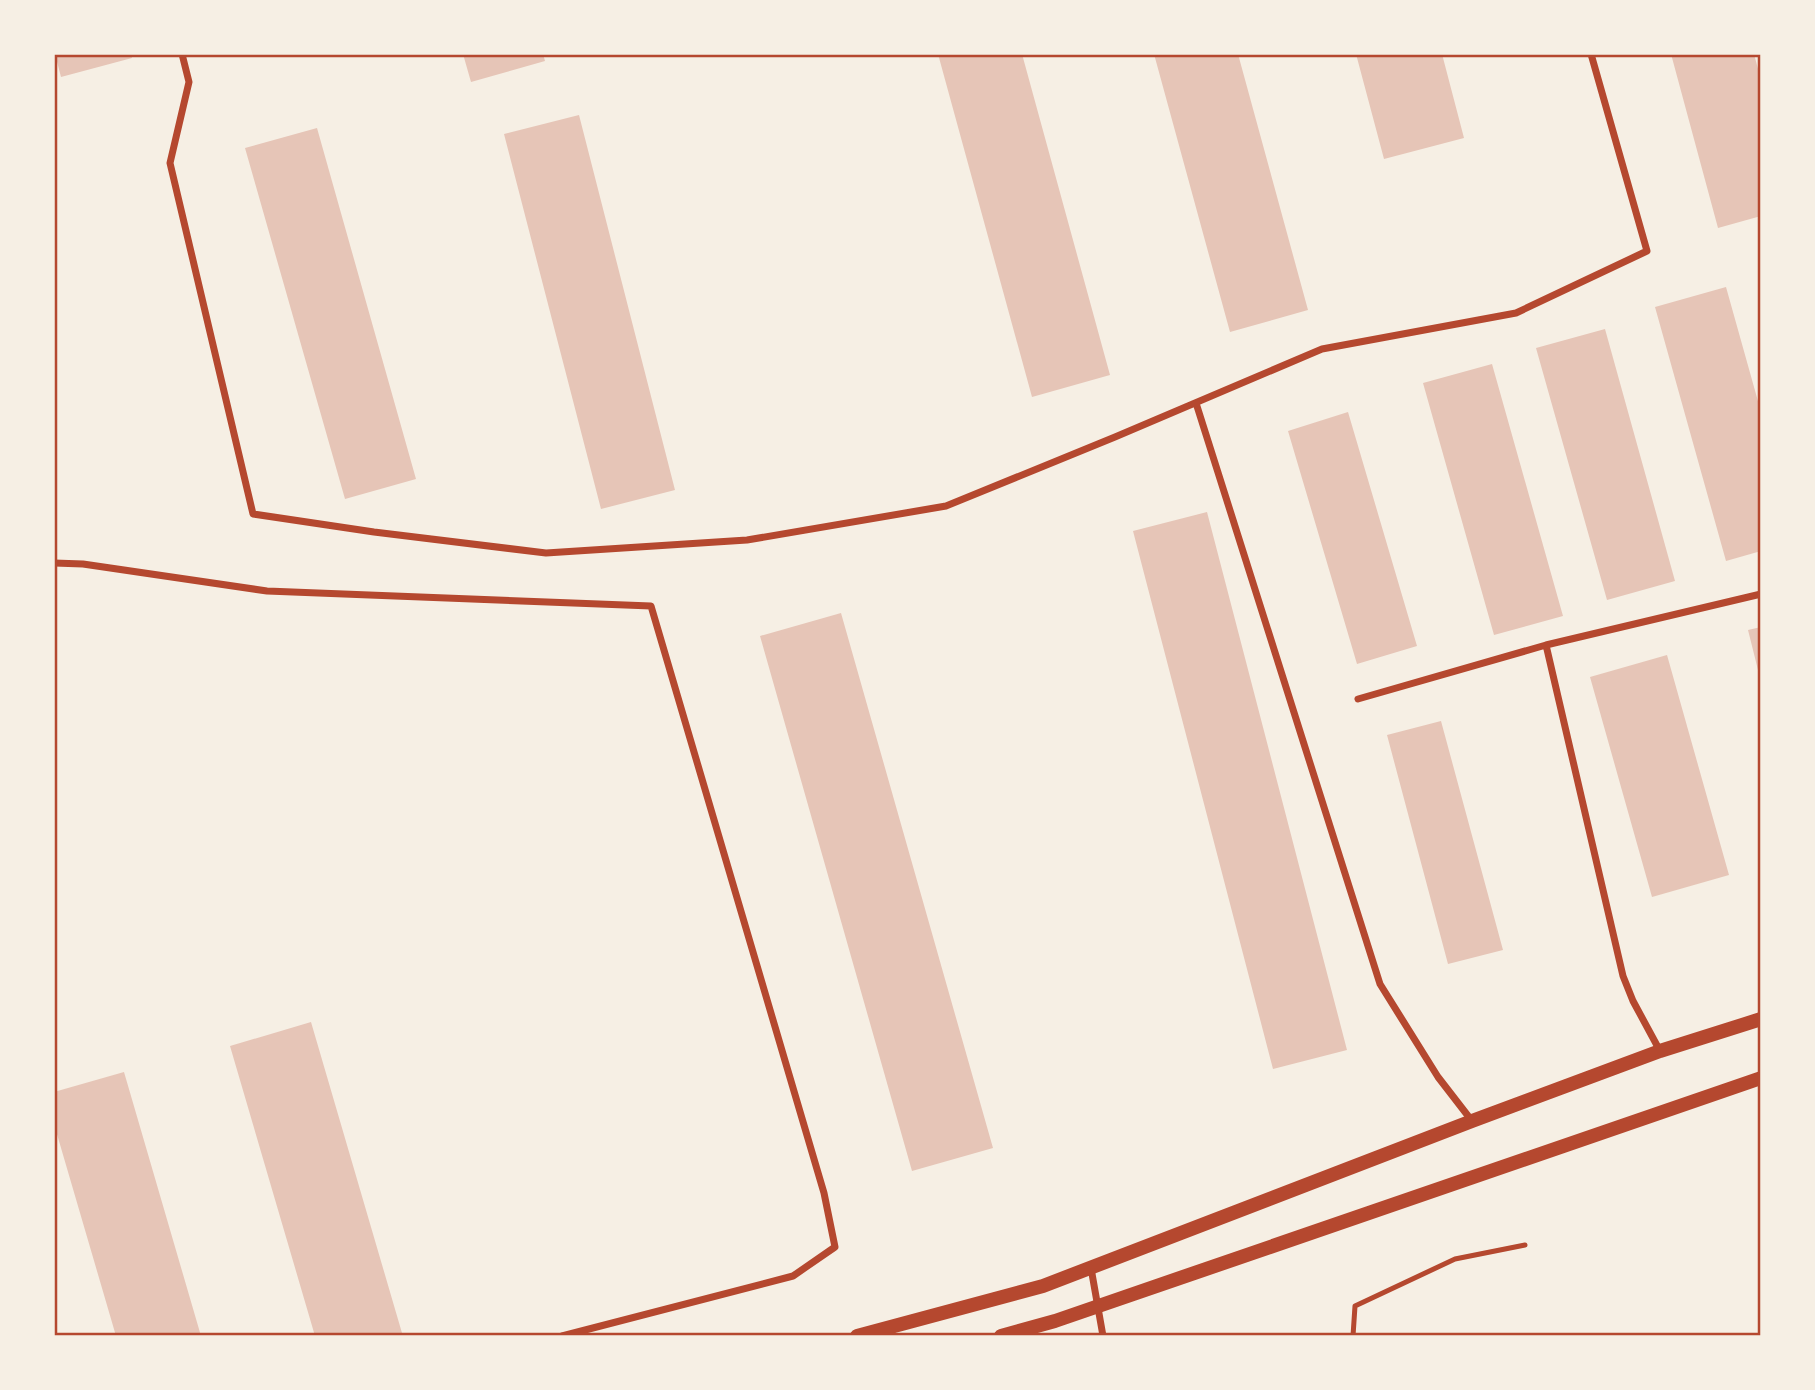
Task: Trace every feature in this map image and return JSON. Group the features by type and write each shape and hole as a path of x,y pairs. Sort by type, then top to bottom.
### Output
{"main road":[{"path":"856,1336 1043,1286 1660,1051 1761,1019"},
{"path":"1001,1336 1055,1321 1761,1078"}],"street":[{"path":"182,54 189,82 170,163 253,514 374,532 546,552 747,540 946,506 1322,349 1516,313 1647,251 1591,54"},
{"path":"1196,403 1380,984 1438,1077 1472,1121"},
{"path":"54,564 83,564 267,591 651,606 824,1193 835,1247 793,1276 562,1336"},
{"path":"1358,699 1546,645 1761,594"},
{"path":"1546,645 1623,976 1660,1051"},
{"path":"1091,1268 1103,1336"}],"lane":[{"path":"1353,1336 1354,1306 1455,1259 1525,1245"}],"building":[{"path":"55,54 131,54 132,58 61,77"},
{"path":"463,54 543,54 545,61 471,82"},
{"path":"938,54 1022,54 1110,375 1032,397"},
{"path":"1154,54 1238,54 1308,310 1230,332"},
{"path":"1356,54 1442,54 1464,138 1384,159"},
{"path":"1671,54 1754,54 1761,80 1761,216 1718,228"},
{"path":"579,115 675,490 601,509 504,134"},
{"path":"317,128 416,479 345,499 245,148"},
{"path":"1726,287 1761,412 1761,551 1726,561 1655,307"},
{"path":"1605,329 1675,581 1607,600 1536,348"},
{"path":"1492,364 1563,616 1494,635 1423,383"},
{"path":"1348,412 1417,646 1357,664 1288,431"},
{"path":"1207,512 1347,1050 1273,1069 1133,531"},
{"path":"841,613 993,1148 912,1171 760,636"},
{"path":"1761,627 1761,678 1760,678 1748,630"},
{"path":"1667,655 1729,875 1652,897 1590,677"},
{"path":"1441,721 1503,950 1448,964 1387,735"},
{"path":"311,1022 402,1333 391,1336 315,1336 230,1046"},
{"path":"124,1072 201,1336 116,1336 54,1124 54,1092"}]}
